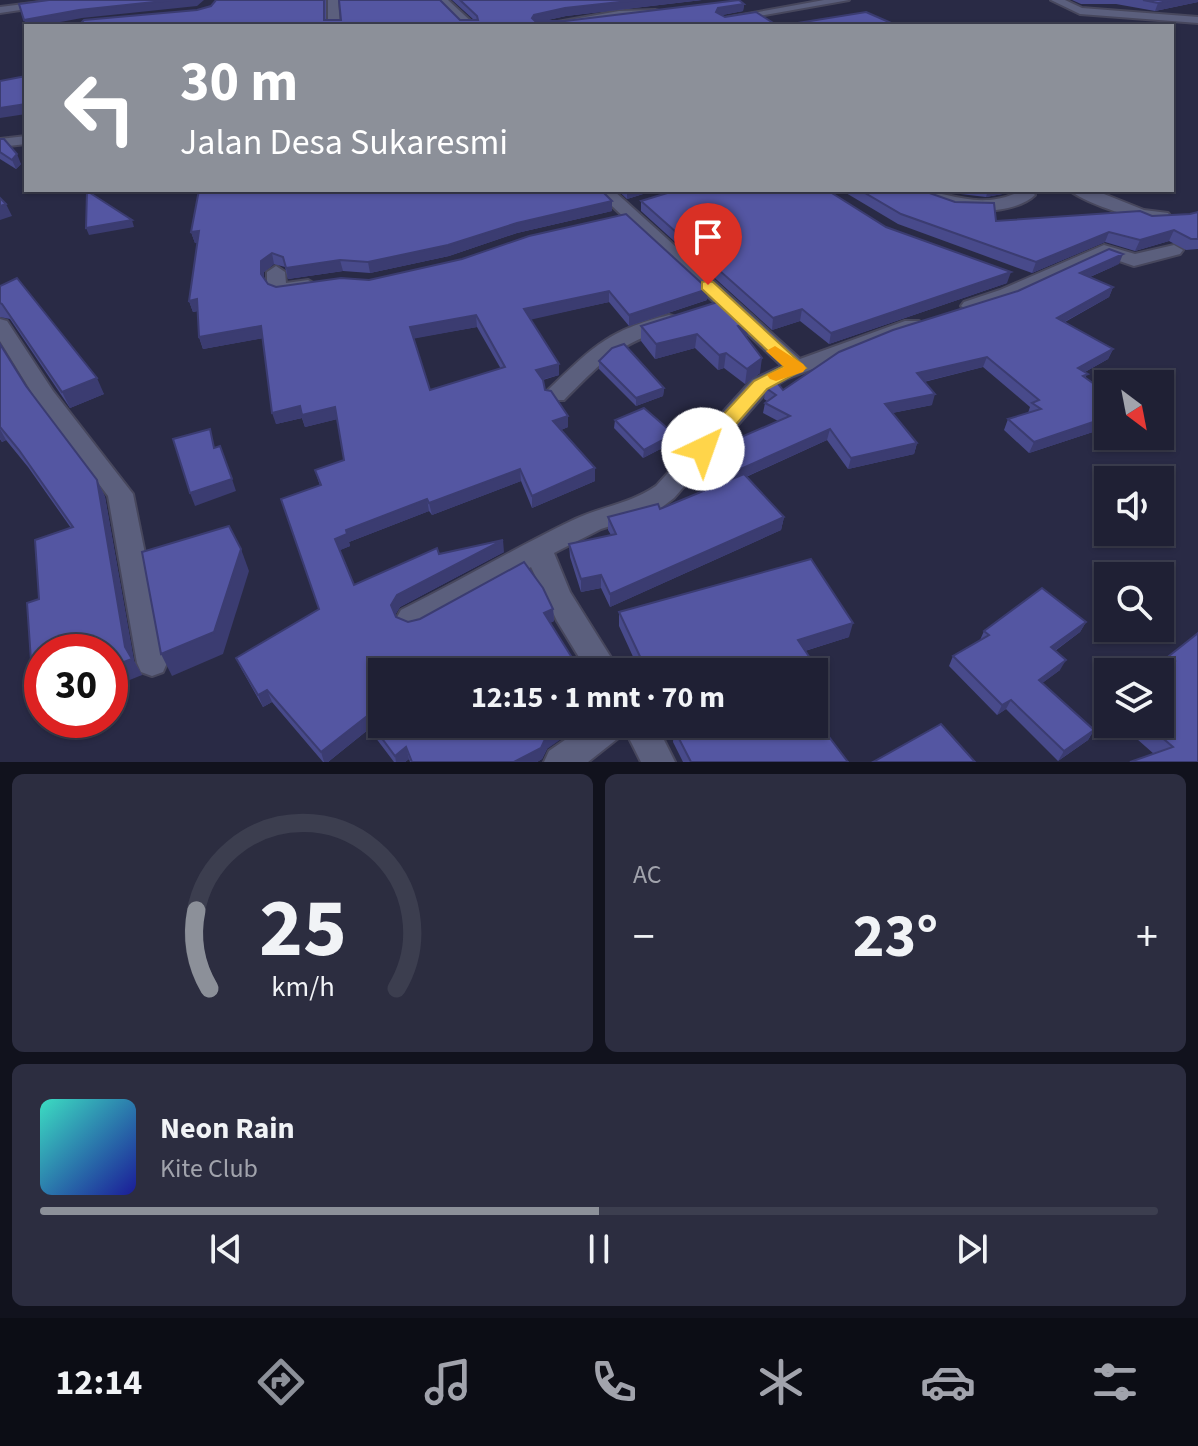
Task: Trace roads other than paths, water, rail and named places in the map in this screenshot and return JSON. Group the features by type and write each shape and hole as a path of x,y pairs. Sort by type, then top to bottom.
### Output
{"street":[{"path":"0,10 83,0"},
{"path":"88,12 95,0"},
{"path":"333,0 334,24"},
{"path":"442,0 468,24"},
{"path":"716,20 762,20 844,0"},
{"path":"1056,0 1080,11 1198,20"},
{"path":"598,1 619,14"},
{"path":"554,24 619,14 668,13"},
{"path":"0,143 24,140"},
{"path":"606,192 633,209 797,368"},
{"path":"922,192 940,201 959,205 1011,204 1027,195 1022,192"},
{"path":"1086,192 1099,195 1147,218 1175,217"},
{"path":"601,222 633,209"},
{"path":"953,312 1034,283 1104,250 1134,260 1174,250"},
{"path":"276,272 280,289 329,282"},
{"path":"1007,274 1034,283"},
{"path":"556,395 604,348 618,339 727,303"},
{"path":"411,619 592,522 648,504 665,492 760,385 778,374 924,321"},
{"path":"0,325 45,396 120,494 152,663"},
{"path":"539,548 548,579 561,606 596,658"},
{"path":"561,762 594,738"},
{"path":"646,738 658,762"}]}
